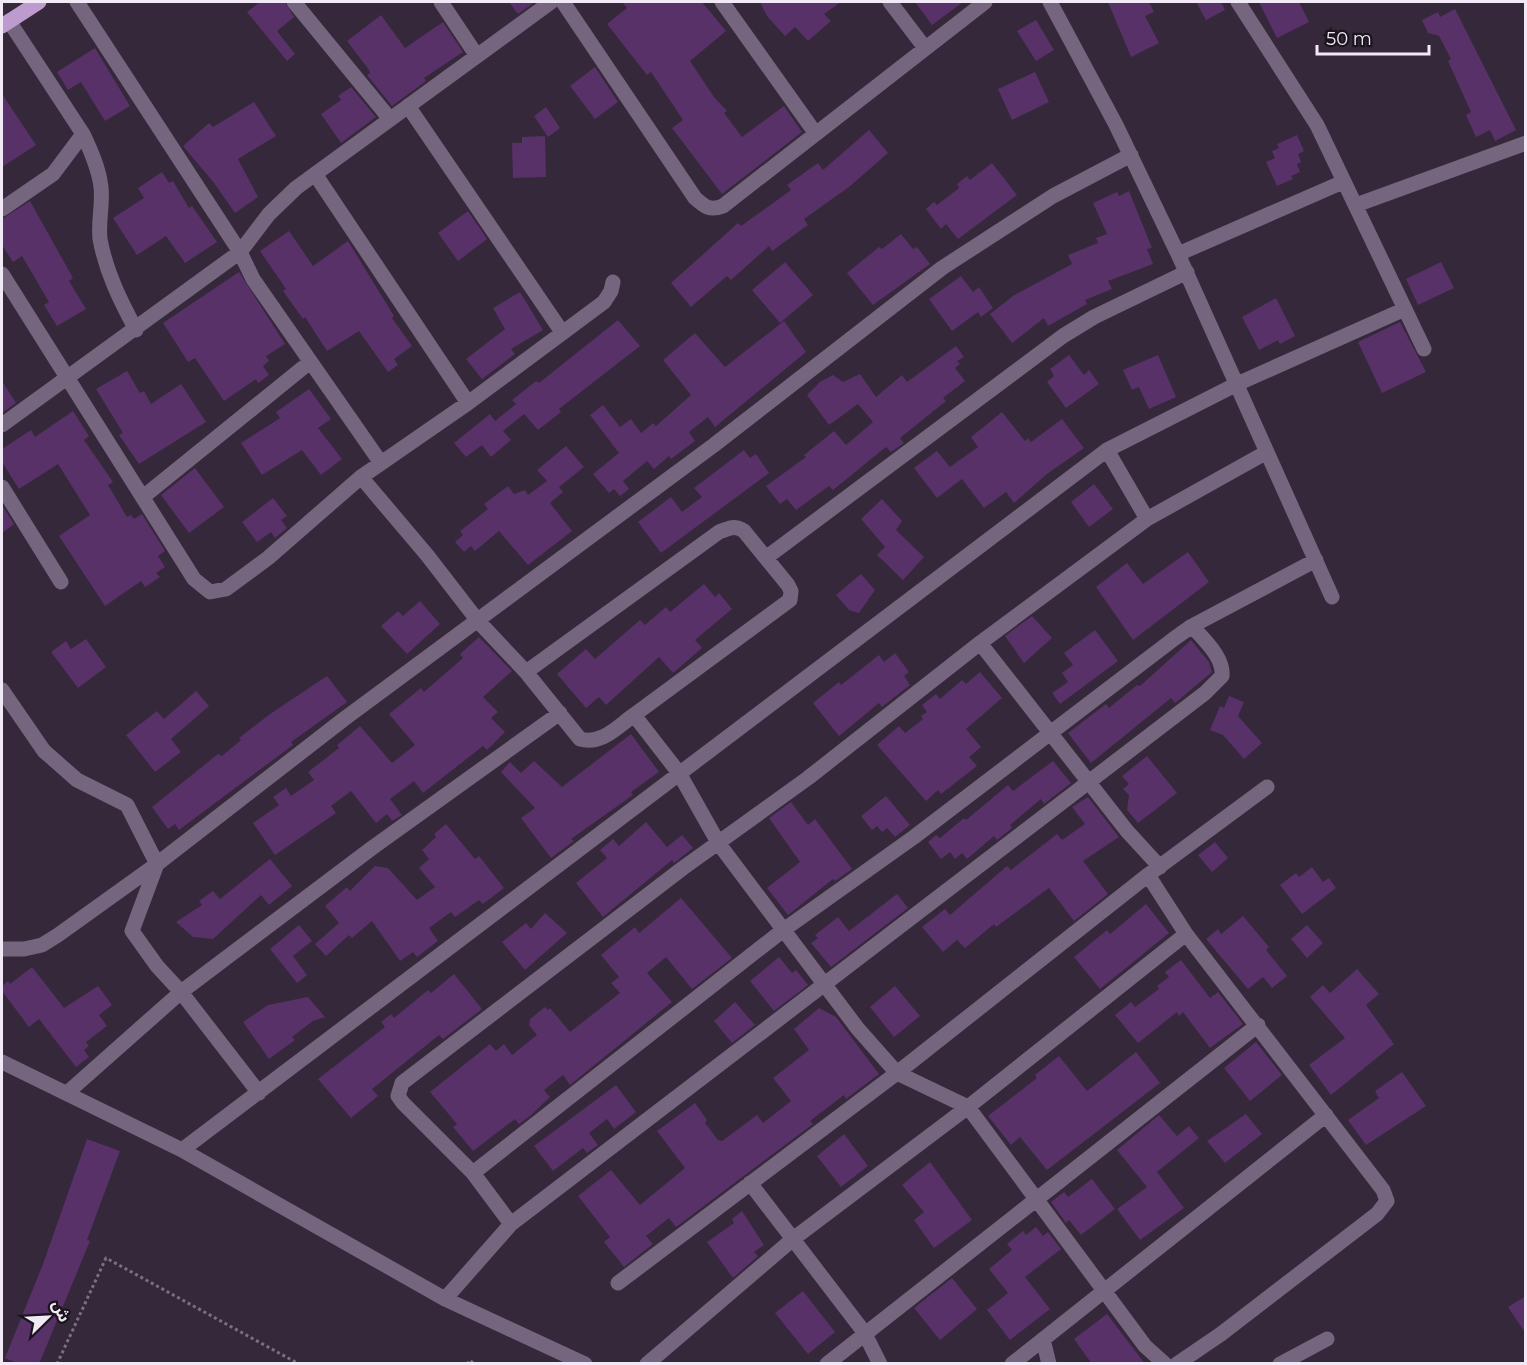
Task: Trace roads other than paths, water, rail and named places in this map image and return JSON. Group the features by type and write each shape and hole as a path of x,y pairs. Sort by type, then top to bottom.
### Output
{"main road":[{"path":"5,23 39,2"}],"street":[{"path":"77,2 240,252 253,279 381,463"},
{"path":"294,2 390,119"},
{"path":"441,2 477,56"},
{"path":"2,425 136,330 240,252 282,201 315,174 551,2"},
{"path":"564,2 695,198 708,209 723,206 985,2"},
{"path":"722,2 816,134"},
{"path":"890,2 925,48"},
{"path":"1050,2 1131,155 1179,254 1332,597"},
{"path":"1238,2 1317,124 1424,349"},
{"path":"5,23 83,134 94,159 101,187 100,236 104,257 113,286 136,330"},
{"path":"408,106 562,332"},
{"path":"2,209 53,174 83,134"},
{"path":"1356,205 1526,143"},
{"path":"2,949 24,949 42,945 157,864 344,719 714,445 942,268 1053,196 1131,155"},
{"path":"315,174 468,403"},
{"path":"1179,254 1343,182"},
{"path":"767,557 1063,336 1094,317 1187,272"},
{"path":"2,274 194,579 204,589 216,592 225,589 268,558 361,477 468,403 604,302 611,291 613,282"},
{"path":"182,1150 1107,450 1237,384 1405,309"},
{"path":"143,497 310,362"},
{"path":"1107,450 1147,519"},
{"path":"511,1224 473,1173 403,1103 398,1096 402,1083 683,868 808,778 980,643 1147,519 1268,452"},
{"path":"361,477 428,555 478,621 526,672 580,739 587,741 604,737 634,715 790,600 791,591 767,557 744,531 737,527 729,528 526,672"},
{"path":"2,487 61,582"},
{"path":"473,1173 782,931 914,837 1192,626 1316,560"},
{"path":"445,1299 511,1224 1205,693 1222,676 1216,655 1192,626"},
{"path":"980,643 1090,783 1154,871 1186,934 1383,1190 1387,1201 1377,1214 1221,1334 1177,1364"},
{"path":"2,690 44,751 77,780 127,805 157,864 132,931 157,966 181,992 259,1093"},
{"path":"67,1093 181,992 372,848 560,713"},
{"path":"634,715 679,773 719,844 782,931 858,1029 897,1073 968,1107 1145,1346 1165,1364"},
{"path":"618,1283 897,1073 1154,871 1267,787"},
{"path":"647,1364 793,1239 968,1107 1186,934"},
{"path":"827,1364 864,1332 1258,1025"},
{"path":"2,1062 182,1150 445,1299 585,1364"},
{"path":"1012,1363 1326,1116"},
{"path":"750,1183 864,1332 880,1364"},
{"path":"1043,1338 1049,1364"},
{"path":"1280,1364 1327,1339"}]}
